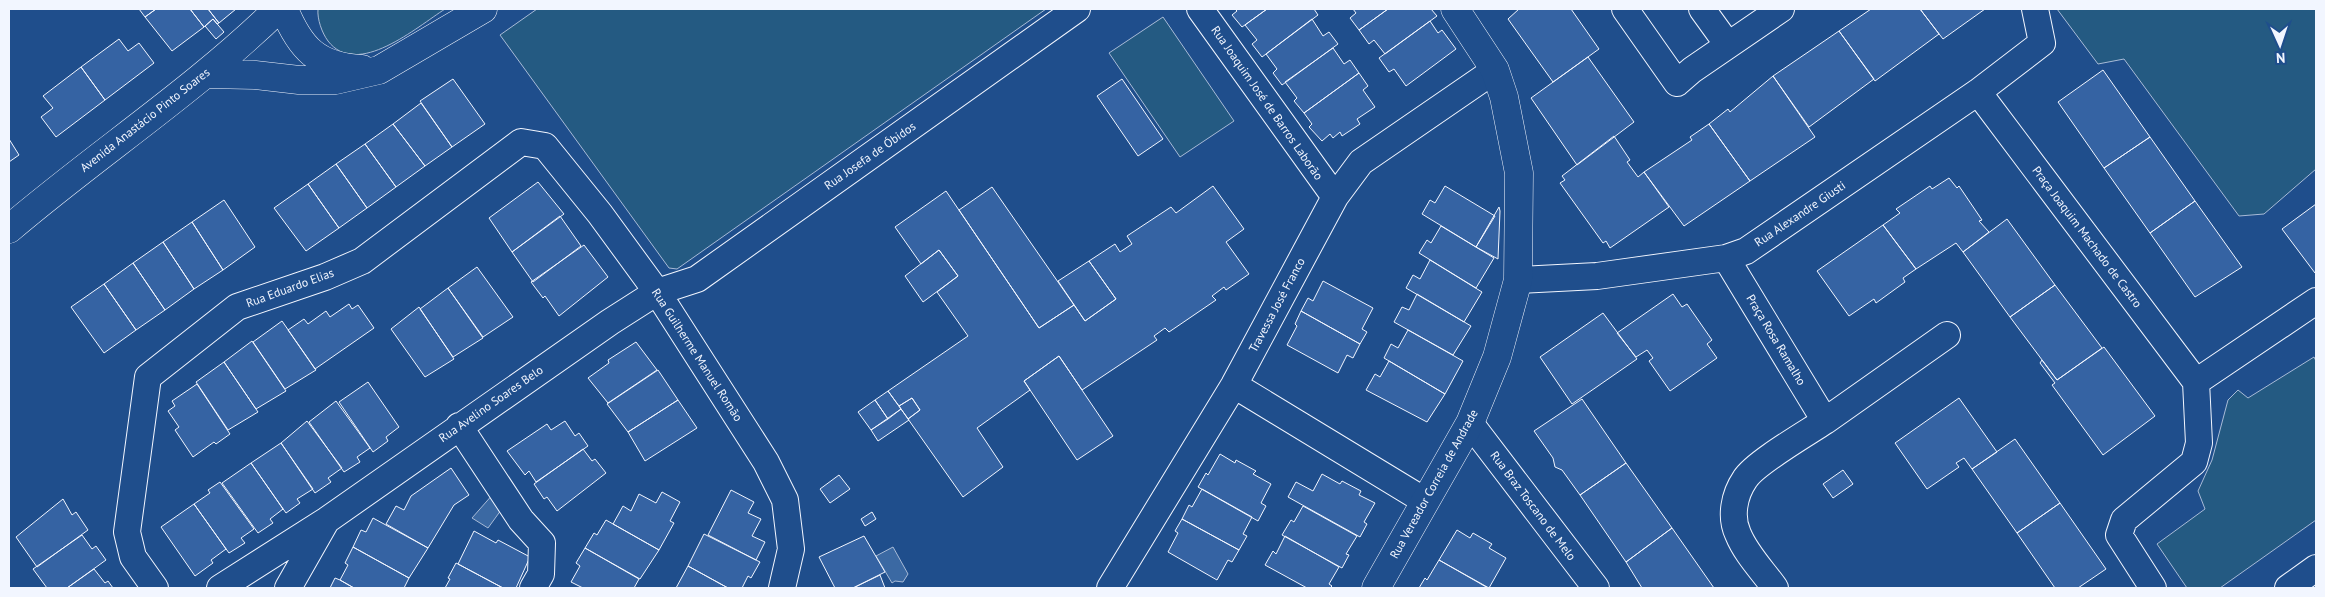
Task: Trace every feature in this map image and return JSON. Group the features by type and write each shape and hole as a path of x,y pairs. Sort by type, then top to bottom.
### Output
{"street":[{"name":"Avenida Anastácio Pinto Soares","path":"9,229 56,189 205,74 251,36 278,9"},
{"path":"284,9 294,34 309,52 326,61 353,68 379,70"},
{"path":"205,74 336,80 379,70 484,9"},
{"name":"Rua Josefa de Óbidos","path":"657,292 696,279 1077,9"},
{"name":"Rua Joaquim José de Barros Laborão","path":"1200,9 1335,198"},
{"name":"Rua Vereador Correia de Andrade","path":"1376,588 1470,423 1497,357 1518,280 1519,172 1504,97 1495,70 1454,9"},
{"path":"1625,9 1676,83 1781,9"},
{"path":"1702,9 1728,45"},
{"name":"Rua Alexandre Giusti","path":"1518,280 1597,276 1726,258 1746,251 1978,92 2042,43 2035,9"},
{"path":"288,79 264,64 255,52 251,36 267,31 282,31 294,34"},
{"name":"Travessa José Franco","path":"1110,588 1234,385 1335,198 1361,162 1495,70"},
{"name":"Praça Joaquim Machado de Castro","path":"1978,92 2196,382"},
{"name":"Rua Eduardo Elias","path":"155,588 133,557 127,532 148,376 237,307 325,277 362,261 521,142 545,146"},
{"name":"Rua Guilherme Manuel Romão","path":"545,146 600,214 657,292 766,462 784,500 791,549 782,588"},
{"name":"Praça Rosa Ramalho","path":"1726,258 1826,421"},
{"name":"Rua Avelino Soares Belo","path":"220,588 327,520 459,426 657,292"},
{"path":"2153,588 2119,535 2124,520 2194,462 2199,443 2196,382 2316,301"},
{"path":"1775,588 1737,533 1734,516 1736,498 1745,478 1947,336"},
{"path":"1234,385 1425,501"},
{"name":"Rua Braz Toscano de Melo","path":"1470,423 1596,588"},
{"path":"459,426 521,520 542,543 541,574 533,588"},
{"name":"Rua Avelino Soares Belo","path":"288,588 327,520"},
{"path":"2288,588 2316,568"}],"shaded area":[{"path":"318,9 445,9 387,46 355,55 340,51 328,41 320,26"},
{"path":"537,9 1046,9 677,269 669,268 500,35"},
{"path":"2057,9 2316,9 2316,169 2264,214 2239,216 2124,59 2098,64"},
{"path":"1163,17 1234,121 1180,157 1109,53"},
{"path":"2314,357 2316,361 2316,520 2220,588 2187,588 2157,544 2205,509 2198,491 2212,460 2228,400 2238,390 2248,398"},
{"path":"494,493 504,506 488,528 472,518"},
{"path":"893,547 908,574 903,582 895,581 892,583 876,556"}],"building":[{"path":"139,9 156,9 145,17"},
{"path":"156,9 190,9 204,27 172,51 145,17"},
{"path":"190,9 208,9 219,23 217,24 213,19 204,27"},
{"path":"208,9 236,9 219,23"},
{"path":"1235,9 1267,9 1242,27 1232,15 1237,11"},
{"path":"1267,9 1314,9 1318,15 1262,57 1252,44 1257,40 1245,25"},
{"path":"1353,9 1388,9 1359,30 1350,18 1356,13"},
{"path":"1388,9 1431,9 1437,16 1385,54 1374,40 1369,44 1359,30"},
{"path":"1519,9 1571,9 1599,49 1553,82 1508,19"},
{"path":"1871,9 1920,9 1939,34 1875,81 1839,31"},
{"path":"1920,9 1985,9 1943,39"},
{"path":"213,19 224,32 216,39 205,26"},
{"path":"1312,19 1323,36 1329,32 1338,44 1282,85 1273,73 1277,69 1266,54"},
{"path":"1430,21 1438,33 1442,30 1456,49 1406,86 1394,69 1389,72 1379,58"},
{"path":"1839,31 1874,79 1809,127 1773,76"},
{"path":"119,39 128,51 139,43 154,63 105,100 81,67"},
{"path":"1333,48 1344,64 1350,60 1359,73 1304,113 1294,101 1297,98 1285,82"},
{"path":"1588,57 1634,122 1577,165 1531,98"},
{"path":"81,67 105,100 56,137 41,117 53,108 43,96"},
{"path":"2103,70 2150,137 2104,168 2058,102"},
{"path":"1359,73 1368,86 1363,90 1375,107 1357,119 1360,124 1342,136 1340,132 1333,138 1330,134 1322,141 1309,127 1312,124 1304,113"},
{"path":"1773,76 1815,137 1750,181 1709,124 1728,109 1730,112"},
{"path":"453,79 485,124 452,147 420,101"},
{"path":"1122,79 1163,139 1138,156 1097,96"},
{"path":"421,103 452,147 425,166 393,124"},
{"path":"393,124 425,166 396,187 365,144"},
{"path":"1709,124 1750,181 1684,226 1644,172 1692,140 1690,137"},
{"path":"1614,136 1630,160 1627,162 1638,177 1644,172 1669,207 1610,248 1606,241 1603,243 1560,183 1565,180 1562,176"},
{"path":"2150,137 2195,201 2150,233 2104,168"},
{"path":"9,139 19,155 9,162"},
{"path":"365,144 396,187 367,208 336,164"},
{"path":"336,164 367,208 339,228 308,184"},
{"path":"1949,178 1957,188 1959,186 1982,220 1979,221 1989,232 1963,252 1956,243 1916,269 1883,225 1900,213 1896,209 1930,186 1932,189"},
{"path":"538,182 564,214 512,252 489,218"},
{"path":"308,184 339,228 306,251 274,208"},
{"path":"1213,186 1244,229 1226,242 1249,274 1226,290 1224,287 1212,296 1216,300 1169,332 1165,328 1154,336 1157,340 1082,390 1059,356 1024,381 1030,390 977,428 1003,467 963,497 908,419 920,410 912,398 899,406 888,391 968,336 937,292 958,276 939,250 921,264 895,227 946,191 1039,328 1074,305 1085,321 1116,299 1089,261 1115,244 1120,252 1132,244 1127,236 1171,207 1176,213"},
{"path":"1445,186 1495,216 1476,247 1422,214 1430,200 1435,203"},
{"path":"992,187 1074,305 1039,328 959,210"},
{"path":"224,200 255,247 223,270 192,222"},
{"path":"2195,201 2242,267 2195,297 2150,233"},
{"path":"2316,204 2316,272 2315,273 2282,229"},
{"path":"1499,207 1500,211 1498,259 1476,247"},
{"path":"560,216 581,246 533,282 512,252"},
{"path":"2007,219 2055,285 2010,317 1963,252"},
{"path":"192,222 223,270 194,289 163,242"},
{"path":"1883,225 1916,269 1903,278 1905,282 1876,303 1874,299 1849,316 1817,271"},
{"path":"1441,226 1494,258 1476,288 1419,253 1427,240 1431,243"},
{"path":"163,242 194,289 165,310 133,263"},
{"path":"584,245 608,277 559,316 545,296 543,298 531,282"},
{"path":"939,250 958,276 923,302 905,276"},
{"path":"1430,260 1482,292 1464,322 1406,288 1413,275 1420,279"},
{"path":"1089,261 1116,299 1085,321 1058,281"},
{"path":"133,263 165,310 136,330 104,284"},
{"path":"477,267 513,317 483,337 448,288"},
{"path":"1323,281 1373,308 1362,329 1367,332 1360,344 1301,311 1308,298 1313,301"},
{"path":"104,284 136,330 104,353 71,307"},
{"path":"2055,285 2102,348 2057,380 2010,317"},
{"path":"448,288 483,338 453,357 420,309"},
{"path":"1417,294 1471,326 1453,355 1394,322 1402,307 1409,310"},
{"path":"1673,294 1682,307 1687,304 1712,340 1707,344 1717,358 1670,391 1649,361 1653,358 1647,350 1636,357 1617,333"},
{"path":"349,304 352,309 358,305 374,328 315,369 288,330 304,319 308,324 326,311 330,317"},
{"path":"419,307 454,359 425,377 391,329"},
{"path":"1301,311 1360,344 1353,358 1347,355 1338,373 1287,345 1297,326 1295,324"},
{"path":"1603,313 1637,359 1572,404 1540,357"},
{"path":"282,321 316,370 285,389 253,342"},
{"path":"1408,330 1463,361 1445,394 1384,358 1391,344 1398,348"},
{"path":"252,341 286,391 256,409 224,362"},
{"path":"636,342 657,370 608,403 588,378 609,363 608,360"},
{"path":"2104,347 2155,416 2103,455 2052,385 2055,383 2040,363 2042,360 2057,380"},
{"path":"1059,356 1113,436 1077,460 1024,381"},
{"path":"1389,361 1445,394 1427,422 1366,390 1375,374 1380,377"},
{"path":"224,362 258,412 228,430 196,382"},
{"path":"658,370 678,400 628,432 607,404"},
{"path":"368,382 399,427 386,437 388,441 373,452 339,402"},
{"path":"197,384 230,434 216,444 214,442 193,457 175,430 179,427 168,411 175,406 172,401"},
{"path":"888,391 901,409 888,419 875,400"},
{"path":"912,398 920,410 908,419 899,406"},
{"path":"1959,398 1997,452 1972,469 1964,458 1956,463 1959,467 1927,489 1895,443"},
{"path":"1582,399 1626,463 1580,495 1562,470 1555,467 1553,458 1534,431"},
{"path":"678,400 697,428 645,461 628,432"},
{"path":"875,400 888,419 871,430 858,412"},
{"path":"336,401 370,448 357,457 360,462 344,472 309,422"},
{"path":"901,409 909,420 878,441 871,430"},
{"path":"307,421 342,468 328,478 331,482 315,493 281,443"},
{"path":"565,421 575,436 579,433 588,446 536,482 529,471 525,475 507,451 547,424 551,430"},
{"path":"2015,439 2060,503 2017,533 1972,469"},
{"path":"281,443 313,489 297,499 300,503 286,513 251,463"},
{"path":"583,449 592,461 595,459 606,473 557,511 547,497 544,499 534,484"},
{"path":"1220,454 1235,463 1236,460 1256,471 1253,474 1271,484 1261,503 1266,506 1258,521 1198,487 1206,473 1208,475"},
{"path":"251,463 283,509 270,519 273,523 258,533 222,483"},
{"path":"1626,463 1672,528 1626,562 1580,495"},
{"path":"451,468 469,495 454,505 428,548 386,524 396,506 404,510 411,496"},
{"path":"1843,470 1853,484 1833,498 1823,484"},
{"path":"1322,474 1340,484 1342,481 1361,491 1359,495 1375,503 1364,522 1367,524 1360,537 1288,497 1296,482 1313,491"},
{"path":"839,475 850,489 830,503 820,489"},
{"path":"220,482 254,529 241,538 245,543 229,553 194,504 210,493 208,490"},
{"path":"1202,489 1252,517 1243,534 1247,536 1239,550 1182,519 1189,505 1192,507"},
{"path":"731,490 754,502 748,513 761,519 752,536 765,542 756,560 708,535"},
{"path":"662,492 680,502 670,521 674,523 659,550 613,524 623,506 631,511 639,494 656,503"},
{"path":"63,499 72,515 76,512 88,530 37,567 16,537"},
{"path":"2060,503 2106,569 2078,588 2055,588 2017,533"},
{"path":"194,504 226,549 211,560 213,563 195,576 161,527"},
{"path":"1303,506 1357,536 1346,554 1349,555 1342,568 1282,535 1291,520 1294,522"},
{"path":"872,512 876,519 865,526 861,519"},
{"path":"373,518 428,548 409,578 353,547 361,530 366,532"},
{"path":"1182,519 1239,550 1232,562 1228,560 1217,580 1168,552 1178,533 1175,531"},
{"path":"606,520 659,550 640,579 585,548 594,533 597,535"},
{"path":"1672,528 1714,588 1642,588 1626,562"},
{"path":"1457,530 1470,538 1473,533 1492,544 1489,548 1506,558 1489,588 1439,560"},
{"path":"474,531 496,543 498,540 530,557 516,588 503,588 458,564"},
{"path":"704,534 760,562 751,578 748,576 742,588 728,588 688,566"},
{"path":"82,535 92,549 96,546 106,560 67,588 47,588 33,569"},
{"path":"864,536 885,572 853,588 835,588 819,557"},
{"path":"1285,536 1339,567 1329,584 1332,586 1330,588 1307,588 1265,565 1273,551 1276,554"},
{"path":"353,547 409,578 404,588 354,588 340,580 348,565 345,563"},
{"path":"585,548 639,579 634,588 583,588 571,582 580,566 576,563"},
{"path":"1439,560 1488,588 1419,588 1425,578 1427,580"},
{"path":"456,563 503,588 445,588"},
{"path":"688,566 728,588 676,588"},
{"path":"94,569 105,583 108,581 113,588 67,588"},
{"path":"880,575 885,588 853,588"},
{"path":"335,578 340,580 354,588 330,588"}]}
